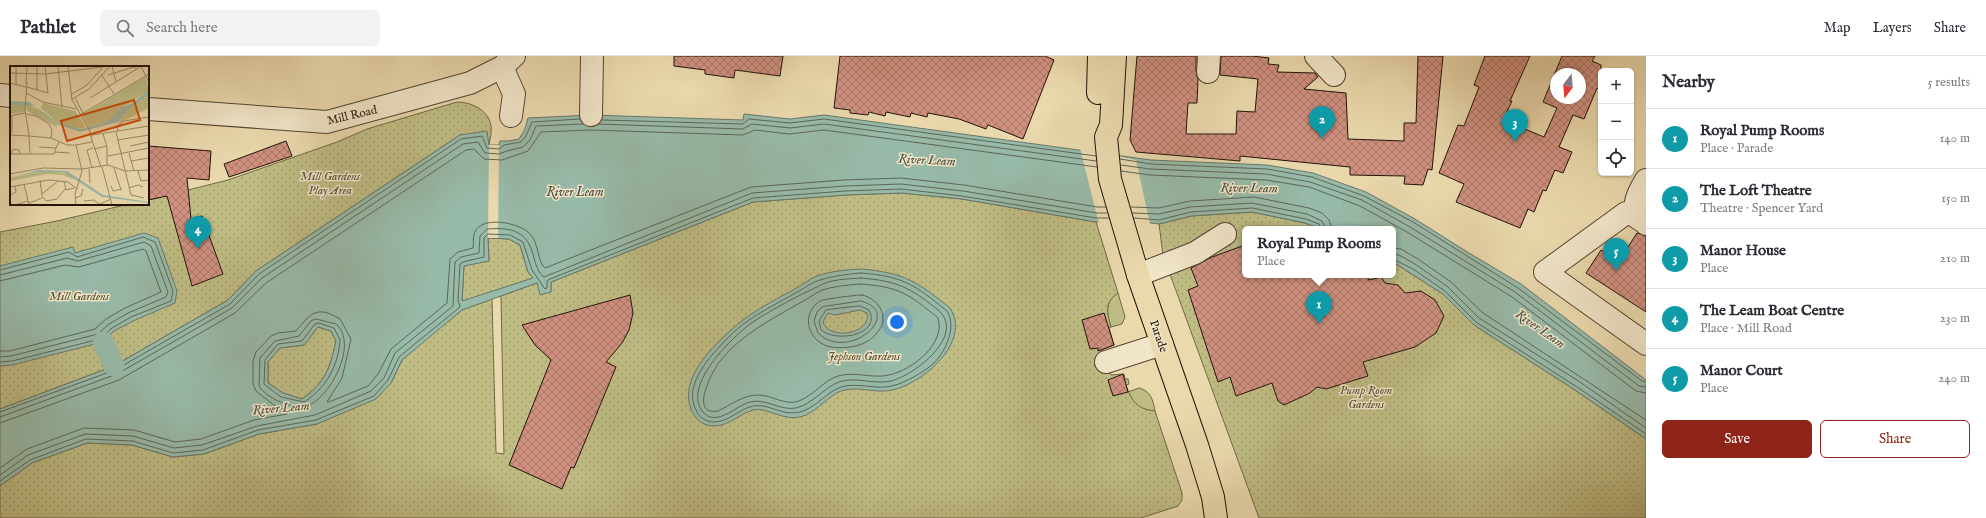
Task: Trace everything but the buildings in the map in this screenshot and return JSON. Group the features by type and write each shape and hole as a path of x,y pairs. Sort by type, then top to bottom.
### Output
{"main road":[{"path":"1099,56 1099,126 1106,145"},
{"path":"1106,145 1111,125 1115,56"},
{"name":"Parade","path":"1106,145 1110,179 1127,239 1138,275 1199,450 1212,493 1216,518"}],"street":[{"path":"591,115 592,56"},
{"path":"1316,56 1334,75"},
{"name":"Mill Road","path":"149,110 327,122 454,88 483,77 508,62 514,94 511,116"},
{"path":"0,95 10,96"},
{"path":"1620,216 1642,187"},
{"path":"1642,187 1635,201 1635,211 1645,223"},
{"path":"1645,223 1632,214 1626,213 1544,272 1646,344"},
{"path":"1138,275 1195,253 1226,234"},
{"path":"1106,362 1162,344"}],"green space":[{"name":"Mill Gardens","path":"457,102 462,102 473,105 483,111 490,120 491,136 489,145 460,135 256,271 228,300 114,366 0,409 0,232 57,221 125,205 149,205 149,200 228,180 337,142 367,129"},
{"name":"Jephson Gardens","path":"901,193 962,199 1096,222 1118,293 1110,300 1108,308 1108,317 1111,327 1109,328 1114,345 1101,350 1111,375 1124,374 1125,379 1128,379 1129,384 1126,385 1136,404 1155,411 1182,493 1182,500 1178,506 1141,518 0,518 0,486 32,463 87,443 132,445 173,457 204,454 259,434 317,424 391,383 402,360 428,337 462,310 492,299 496,453 504,454 501,296 537,283 551,292 551,282 753,202 845,195"},
{"name":"Pump Room Gardens","path":"1252,212 1313,226 1242,226 1242,278 1396,278 1396,264 1443,294 1474,325 1575,390 1646,439 1646,518 1259,518 1163,255 1159,224 1191,216"},
{"path":"488,238 509,239 520,245 528,272 533,278 462,302 464,265 489,261"},
{"path":"1118,293 1125,317 1122,324 1111,327 1108,317 1108,308 1110,300"},
{"path":"318,327 331,331 336,341 329,367 317,387 302,399 283,393 268,383 268,362 280,348 304,345"},
{"path":"1139,388 1143,389 1149,394 1155,411 1142,408 1135,403 1128,392"}],"water":[{"name":"River Leam","path":"744,114 790,119 824,115 1151,160 1267,165 1313,173 1366,192 1415,219 1521,284 1646,380 1646,439 1575,390 1474,325 1443,294 1396,264 1396,226 1313,226 1252,212 1191,216 1159,224 1144,222 1096,222 962,199 901,193 845,195 753,202 551,282 551,292 540,295 537,283 462,310 402,360 391,383 376,399 317,424 259,434 204,454 173,457 132,445 87,443 32,463 0,486 0,409 114,366 228,300 256,271 460,135 487,131 489,145 499,145 500,141 519,139 525,129 528,118 591,115 743,120","holes":["488,238 509,239 520,245 528,272 533,278 462,301 464,266 489,261","318,327 331,331 336,341 332,359 326,374 317,387 310,393 302,399 283,393 268,383 268,362 280,348 304,345"]},
{"path":"144,233 158,238 177,291 175,303 114,331 103,342 12,365 0,366 0,266 73,247 75,253"},
{"path":"861,269 900,276 928,291 950,308 955,321 954,334 949,347 940,360 917,379 904,386 886,391 847,389 836,393 806,415 798,417 784,416 758,409 748,412 724,424 714,426 702,423 698,420 689,403 689,391 692,380 697,368 704,358 737,325 752,313 814,277 833,272","holes":["860,310 867,313 867,320 863,326 857,330 849,332 833,332 827,328 823,322 828,313 835,315"]}],"pier":[{"path":"489,145 499,145 498,238 488,238"},
{"path":"1080,148 1136,160 1150,224 1099,224"}],"waterway":[{"path":"103,342 114,366"}],"place":[{"name":"The Loft Theatre","path":"1322,139"},
{"name":"Manor House","path":"1515,142"},
{"name":"The Leam Boat Centre","path":"198,249"},
{"name":"Manor Court","path":"1616,271"},
{"name":"Royal Pump Rooms","path":"1319,324"}],"park label":[{"name":"Mill Gardens Play Area","path":"330,183"}]}
